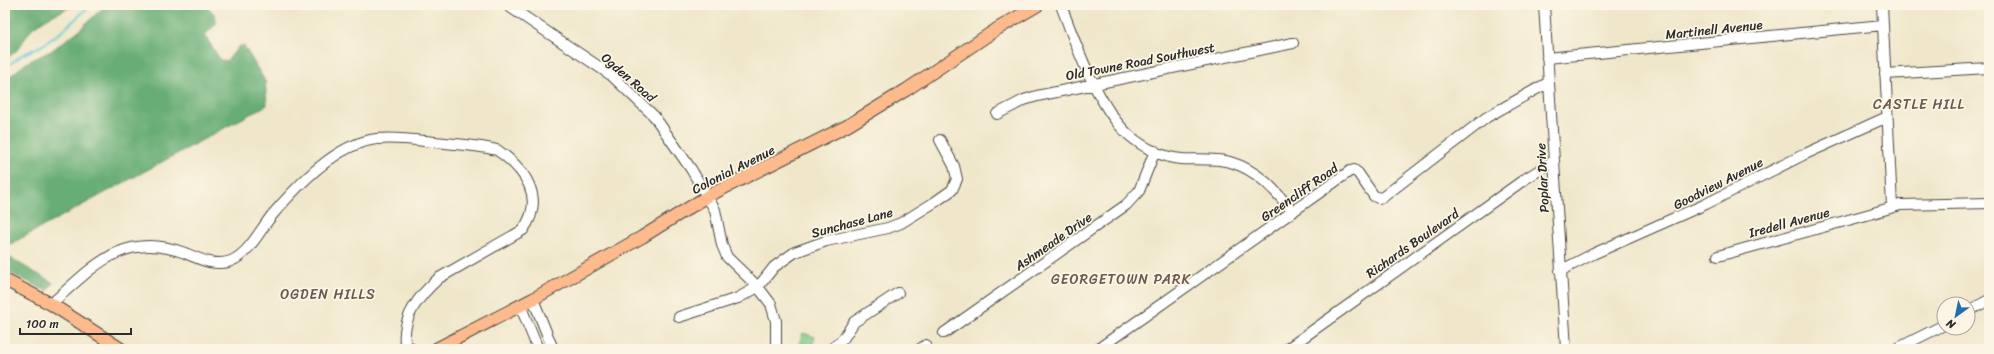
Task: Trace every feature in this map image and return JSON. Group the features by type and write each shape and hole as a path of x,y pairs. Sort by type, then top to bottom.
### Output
{"main road":[{"name":"Colonial Avenue","path":"436,349 533,299 642,237 708,196 848,126 900,94 997,29 1038,5"},
{"path":"5,280 50,304 121,349"}],"street":[{"name":"Ogden Road","path":"507,5 611,75 635,96 654,116 708,196 715,210 722,245 727,257 766,296 774,313 775,348"},
{"path":"1061,5 1095,85 1113,117 1122,129 1137,141 1155,151 1179,159 1228,162 1240,166 1267,182 1293,212"},
{"name":"Poplar Drive","path":"1544,5 1566,349"},
{"path":"1882,5 1892,206 1989,203"},
{"name":"Martinell Avenue","path":"1547,58 1883,25"},
{"name":"Old Towne Road Southwest","path":"997,114 1024,100 1037,96 1293,43"},
{"path":"1885,74 1989,68"},
{"name":"Greencliff Road","path":"1098,349 1350,171 1354,170 1374,196 1378,198 1382,197 1487,117 1549,82"},
{"name":"Goodview Avenue","path":"1560,271 1593,254 1706,204 1757,177 1887,117"},
{"path":"50,304 103,261 119,251 130,247 148,244 162,246 205,262 223,264 233,260 243,253 272,215 292,194 329,160 342,151 362,143 375,139 393,138 497,150 521,169 529,182 533,199 531,215 528,223 523,230 439,278 428,288 412,309 406,324 405,343 412,349"},
{"name":"Sunchase Lane","path":"758,287 774,267 795,252 826,241 888,228 918,213 952,190 955,185 957,175 954,166 940,140"},
{"name":"Ashmeade Drive","path":"944,333 1126,205 1139,191 1155,151"},
{"name":"Richards Boulevard","path":"1287,349 1525,179 1554,161"},
{"name":"Iredell Avenue","path":"1718,256 1867,215 1892,206"},
{"path":"679,317 738,298 758,287"},
{"path":"832,349 843,339 854,322 898,293"},
{"path":"533,299 553,349"},
{"path":"1976,307 1989,300"},
{"path":"520,305 538,349"},
{"path":"1896,349 1936,329"}],"green space":[{"path":"5,5 75,5 49,17 33,27 17,50 5,60"},
{"path":"106,5 206,5 215,15 216,24 205,35 220,60 227,61 239,46 244,46 265,81 267,105 5,247 5,80 28,62 51,51 78,31"},
{"path":"5,255 53,283 47,291 5,270"},
{"path":"803,333 815,337 811,349 797,349"}],"waterway":[{"path":"5,68 22,55 43,45 61,32 91,5"}],"district":[{"name":"CASTLE HILL","path":"1919,104"},
{"name":"GEORGETOWN PARK","path":"1121,279"},
{"name":"OGDEN HILLS","path":"328,294"}]}
